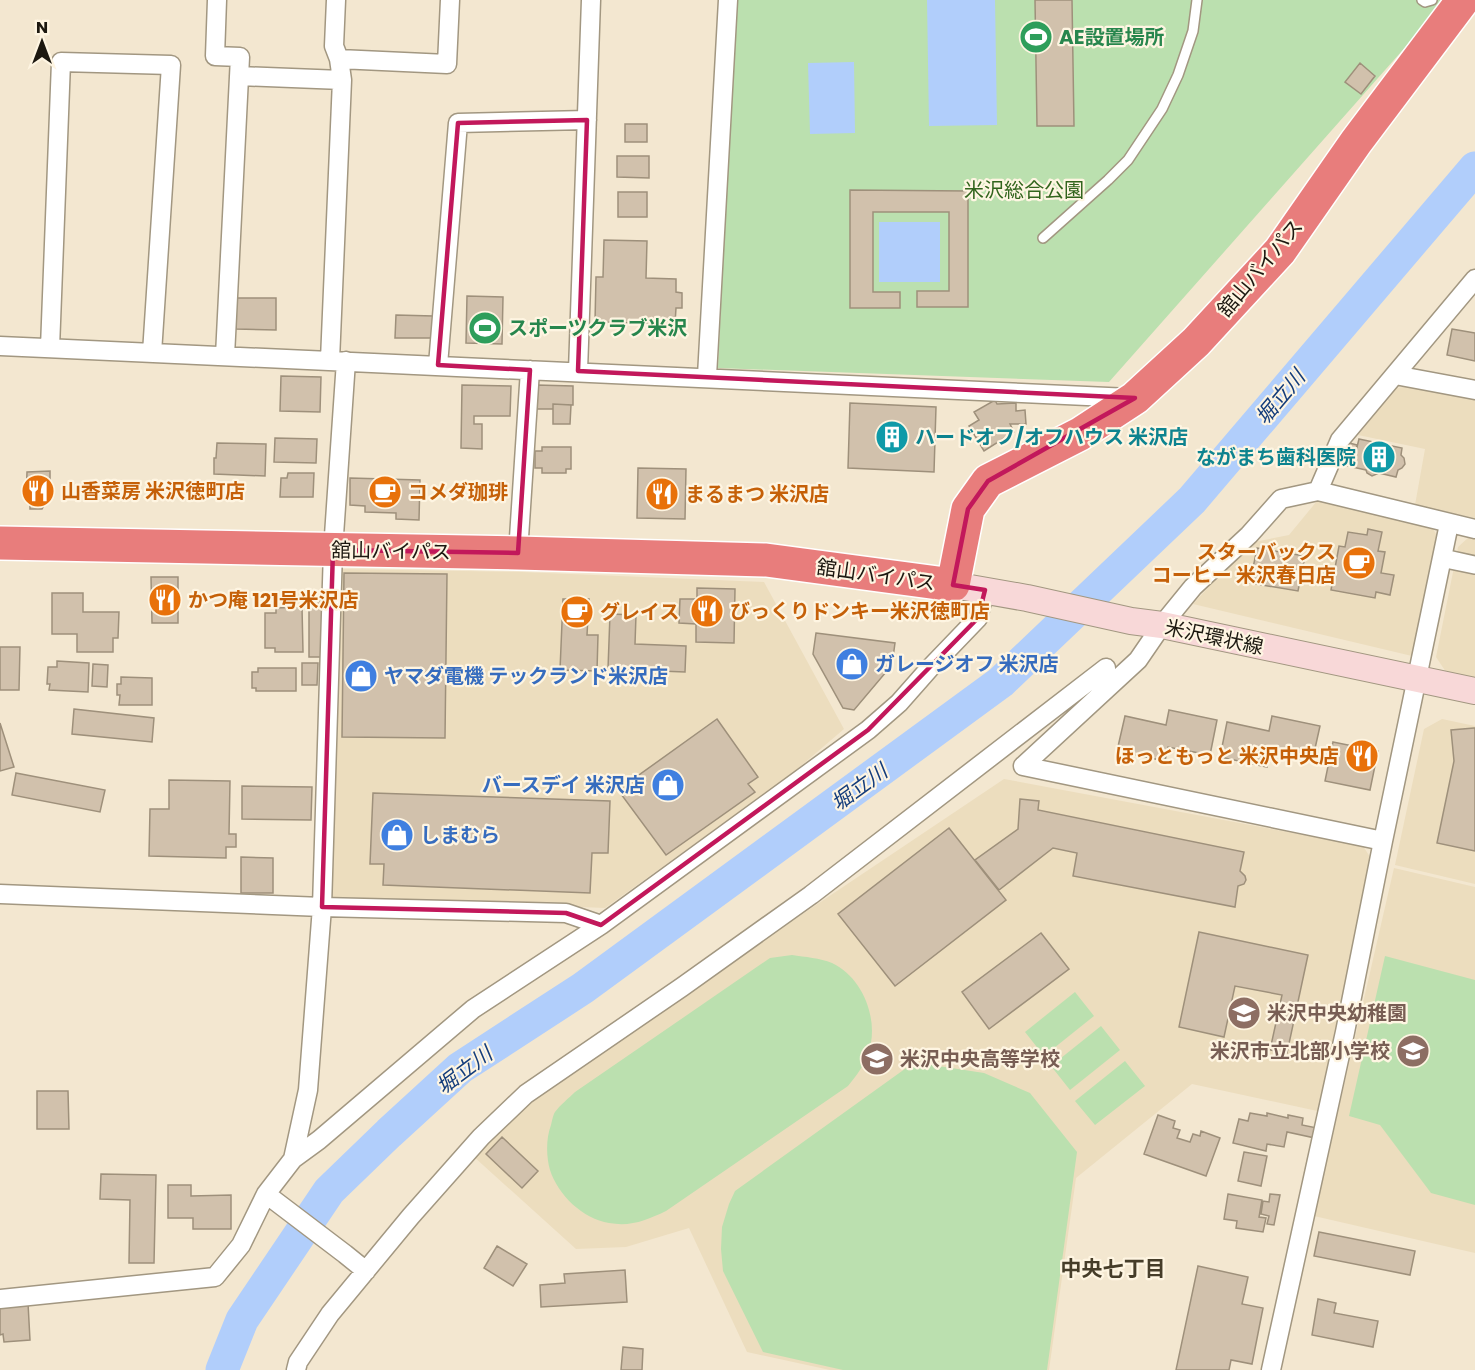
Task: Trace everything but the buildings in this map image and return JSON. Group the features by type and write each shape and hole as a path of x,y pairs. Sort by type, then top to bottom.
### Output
{"highway":[{"name":"舘山バイパス","path":"0,543 766,560 953,585 968,509 988,481 1080,434 1135,398 1196,342 1280,251 1356,142 1463,0"}],"main road":[{"name":"米沢環状線","path":"953,585 1028,598 1417,679 1474,687"}],"street":[{"path":"218,0 215,56 240,57 225,356"},
{"path":"0,1299 215,1276 241,1245 293,1159 308,1090 322,907 338,361 342,80 339,59 334,46 336,0"},
{"path":"339,59 447,64 450,0"},
{"path":"578,371 591,0"},
{"path":"707,376 728,0"},
{"path":"50,348 61,62 171,65 152,353"},
{"path":"239,76 342,80"},
{"path":"438,365 459,123 587,120"},
{"path":"1318,491 1340,440 1475,279"},
{"path":"0,346 707,376 1135,398"},
{"path":"518,553 530,370"},
{"path":"1395,375 1475,390"},
{"path":"1383,841 1023,766 1138,660 1194,587 1249,535 1281,499 1318,491 1475,529"},
{"path":"1271,1370 1345,1032 1449,524"},
{"path":"293,1159 320,1140 473,1009 601,925 859,737 899,703 978,618 985,591"},
{"path":"296,1370 298,1362 330,1314 411,1216 481,1137 526,1094 811,896 1106,668"},
{"path":"0,894 322,907 566,913 601,925"},
{"path":"270,1196 366,1271"}],"lane":[{"path":"1043,238 1128,159 1162,109 1178,75 1194,31 1197,0"},
{"path":"1422,0 1425,2 1432,0"},
{"path":"1442,558 1475,561"},
{"path":"1442,558 1475,569"}],"highlighted area":[{"path":"587,120 578,371 1135,398 988,481 968,509 953,585 985,590 978,618 868,730 601,925 566,913 322,907 333,550 518,553 530,370 438,365 458,123"}],"shaded area":[{"path":"1409,386 1475,400 1475,518 1415,505 1425,449 1358,435 1396,388"},
{"path":"1317,501 1432,527 1440,541 1412,656 1193,604 1249,543 1289,535"},
{"path":"1470,536 1475,537 1475,680 1448,675 1436,657 1458,547"},
{"path":"338,569 522,572 764,582 844,729 788,777 605,908 330,897"},
{"path":"1442,719 1475,726 1475,884 1395,865 1424,729"},
{"name":"米沢中央高等学校","path":"1004,779 1363,846 1372,860 1322,1112 1192,1084 1076,1178 1049,1370 830,1370 747,1352 689,1228 626,1247 576,1249 473,1156 527,1099"},
{"name":"米沢市立北部小学校","path":"1394,868 1475,887 1475,1253 1314,1216"}],"green space":[{"name":"米沢総合公園","path":"735,0 1447,0 1109,382 718,368"},
{"path":"792,955 832,963 853,979 861,990 870,1015 871,1042 864,1063 848,1086 666,1211 652,1217 632,1223 617,1224 599,1221 581,1211 565,1197 550,1170 547,1147 548,1136 557,1109 575,1092 770,958"},
{"path":"1385,956 1475,980 1475,1205 1431,1193 1380,1125 1349,1116"},
{"path":"1075,992 1094,1016 1044,1056 1025,1032"},
{"path":"1101,1026 1120,1050 1070,1090 1051,1066"},
{"path":"1125,1061 1145,1086 1095,1125 1075,1101"},
{"path":"932,1065 984,1073 1030,1093 1077,1152 1047,1370 843,1370 763,1352 723,1271 722,1227 735,1191 909,1066"}],"water":[{"path":"927,0 995,0 997,125 929,126"},
{"path":"854,62 855,133 810,134 808,63"},
{"path":"879,222 940,222 940,282 879,282"}],"waterway":[{"name":"堀立川","path":"222,1370 242,1320 329,1191 389,1133 460,1068 583,988 1001,682 1192,500 1475,168"}],"place":[{"name":"AE設置場所","path":"1036,37"},
{"name":"スポーツクラブ米沢","path":"485,328"},
{"name":"ハードオフ/オフハウス 米沢店","path":"892,437"},
{"name":"ながまち歯科医院","path":"1379,457"},
{"name":"山香菜房 米沢徳町店","path":"38,491"},
{"name":"コメダ珈琲","path":"385,492"},
{"name":"まるまつ 米沢店","path":"662,494"},
{"name":"スターバックス コーヒー 米沢春日店","path":"1359,563"},
{"name":"かつ庵 121号米沢店","path":"165,600"},
{"name":"びっくりドンキー米沢徳町店","path":"707,611"},
{"name":"グレイス","path":"577,612"},
{"name":"ガレージオフ 米沢店","path":"852,664"},
{"name":"ヤマダ電機 テックランド米沢店","path":"361,676"},
{"name":"ほっともっと 米沢中央店","path":"1362,756"},
{"name":"バースデイ 米沢店","path":"668,785"},
{"name":"しまむら","path":"397,835"},
{"name":"米沢中央幼稚園","path":"1244,1013"},
{"name":"米沢市立北部小学校","path":"1413,1051"},
{"name":"米沢中央高等学校","path":"877,1059"}],"district":[{"name":"中央七丁目","path":"1113,1268"}]}
